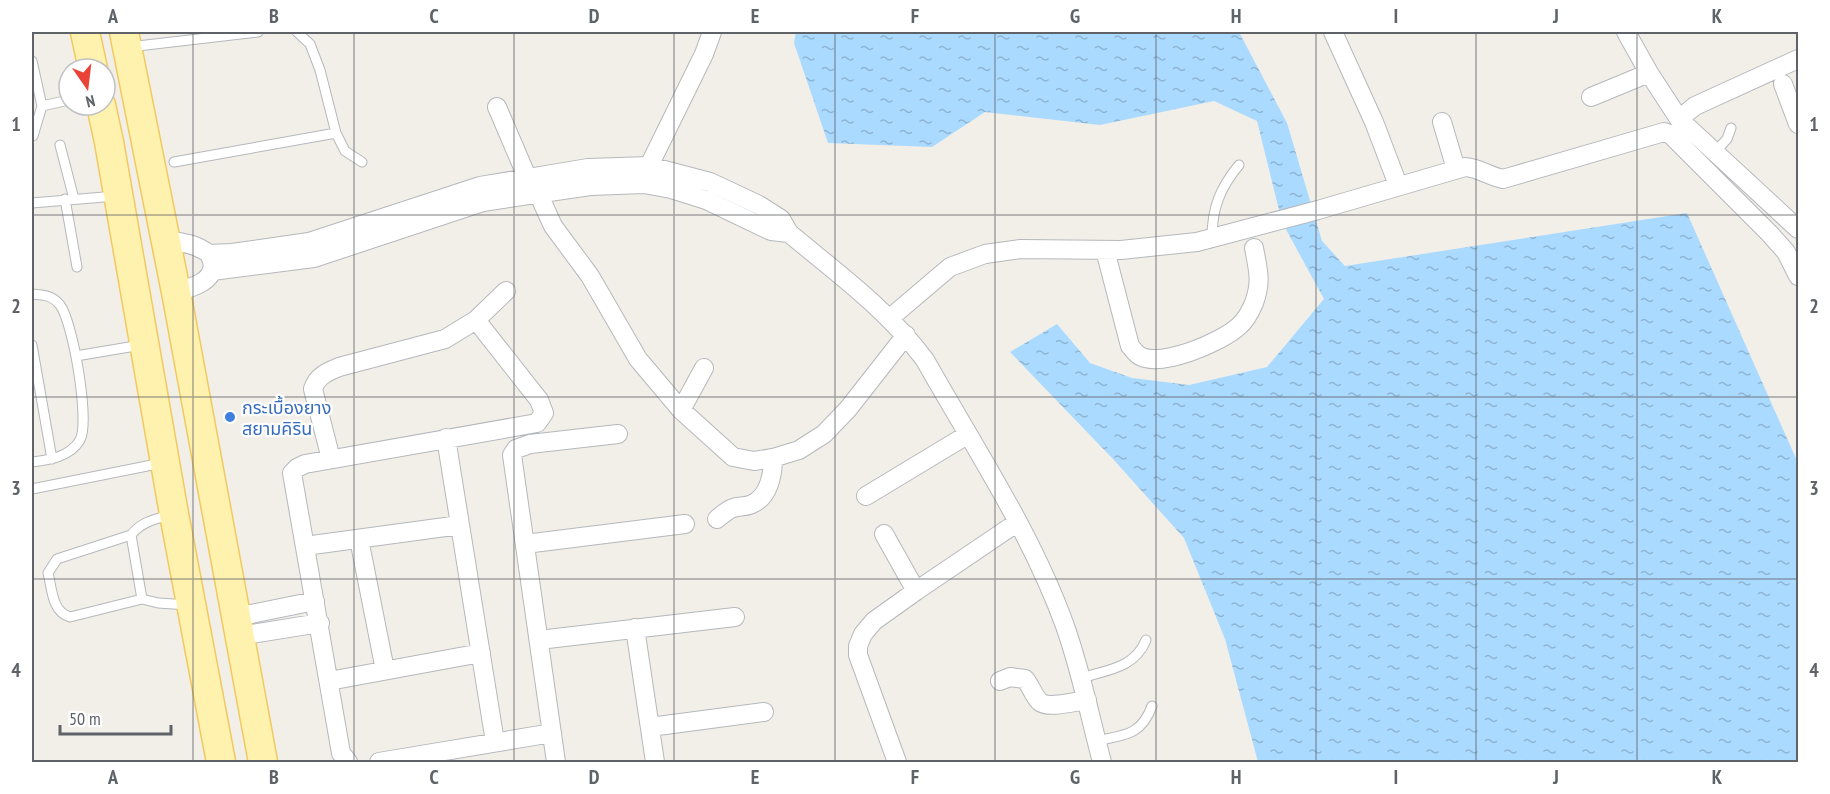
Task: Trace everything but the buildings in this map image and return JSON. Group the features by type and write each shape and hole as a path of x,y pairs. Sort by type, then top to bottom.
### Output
{"main road":[{"path":"85,32 90,57"},
{"path":"125,39 176,292 263,762"},
{"path":"103,117 221,762"}],"street":[{"path":"646,175 704,54 712,32"},
{"path":"1333,32 1374,122 1398,185"},
{"path":"1626,32 1679,119 1798,229"},
{"path":"1679,119 1695,106 1798,59"},
{"path":"1591,97 1649,73"},
{"path":"1783,84 1798,124"},
{"path":"497,107 527,177 538,193 553,226 590,276 638,359 681,410 733,457 754,461 773,458 799,450 824,434 848,409 906,335"},
{"path":"1442,122 1456,169"},
{"path":"890,318 950,267 985,254 1021,249 1121,250 1197,242 1318,210 1456,169 1476,168 1490,176 1503,179 1664,132 1670,134 1770,234 1786,252 1798,276"},
{"path":"211,262 232,253 309,242 480,186 588,168 646,175 671,189 706,200 771,231 789,233 890,318 925,360 1018,522 1065,626 1087,700 1102,762"},
{"path":"166,240 192,244 211,262 314,258 483,202 646,175"},
{"path":"1105,250 1130,346 1141,357 1159,359 1186,354 1219,341 1241,325 1253,304 1260,280 1254,248"},
{"path":"176,292 194,287 207,278 211,262"},
{"path":"331,459 313,389 315,381 339,367 445,339 476,320 506,291"},
{"path":"348,762 341,753 292,473 305,464 537,423 543,413 539,400 476,320"},
{"path":"681,410 704,368"},
{"path":"556,762 512,454 516,449 530,444 618,434"},
{"path":"866,496 967,435"},
{"path":"446,438 495,742"},
{"path":"717,519 734,508 753,504 760,499 771,478 773,458"},
{"path":"897,762 858,655 858,646 863,634 874,621 1018,522"},
{"path":"525,544 686,524"},
{"path":"305,546 460,525"},
{"path":"884,534 916,591"},
{"path":"359,539 385,670"},
{"path":"237,627 315,601"},
{"path":"539,640 735,617"},
{"path":"237,627 320,623"},
{"path":"635,628 656,762"},
{"path":"329,681 481,653"},
{"path":"1000,681 1010,677 1025,679 1032,687 1039,702 1047,706 1087,700"},
{"path":"650,727 764,711"},
{"path":"379,762 552,733"}],"lane":[{"path":"125,39 258,32"},
{"path":"297,32 310,44 320,70 336,133 345,151 362,162"},
{"path":"32,61 42,106 33,136"},
{"path":"42,106 57,103"},
{"path":"1715,153 1727,139 1731,128"},
{"path":"174,162 336,133"},
{"path":"60,145 77,267"},
{"path":"1212,238 1212,216 1228,178 1239,165"},
{"path":"32,203 118,195"},
{"path":"32,294 50,296 61,306 72,333 84,423 80,440 68,452 52,459 32,462"},
{"path":"32,345 52,459"},
{"path":"76,356 144,345"},
{"path":"32,489 165,462"},
{"path":"174,514 144,522 131,535 57,560 48,573 57,610 62,615 70,616 142,599 158,603 191,605"},
{"path":"131,535 142,599"},
{"path":"1081,678 1132,661 1141,652 1146,640"},
{"path":"1096,741 1137,729 1147,720 1152,706"}],"water":[{"path":"796,32 1239,32 1287,123 1322,241 1345,266 1687,213 1798,463 1798,762 1258,762 1225,639 1184,538 1113,459 1010,352 1057,324 1090,363 1132,378 1189,385 1267,367 1324,299 1282,222 1257,121 1214,101 1100,125 985,112 932,147 828,143 794,43"}],"place":[{"name":"กระเบื้องยาง สยามคิริน","path":"230,417"}]}
